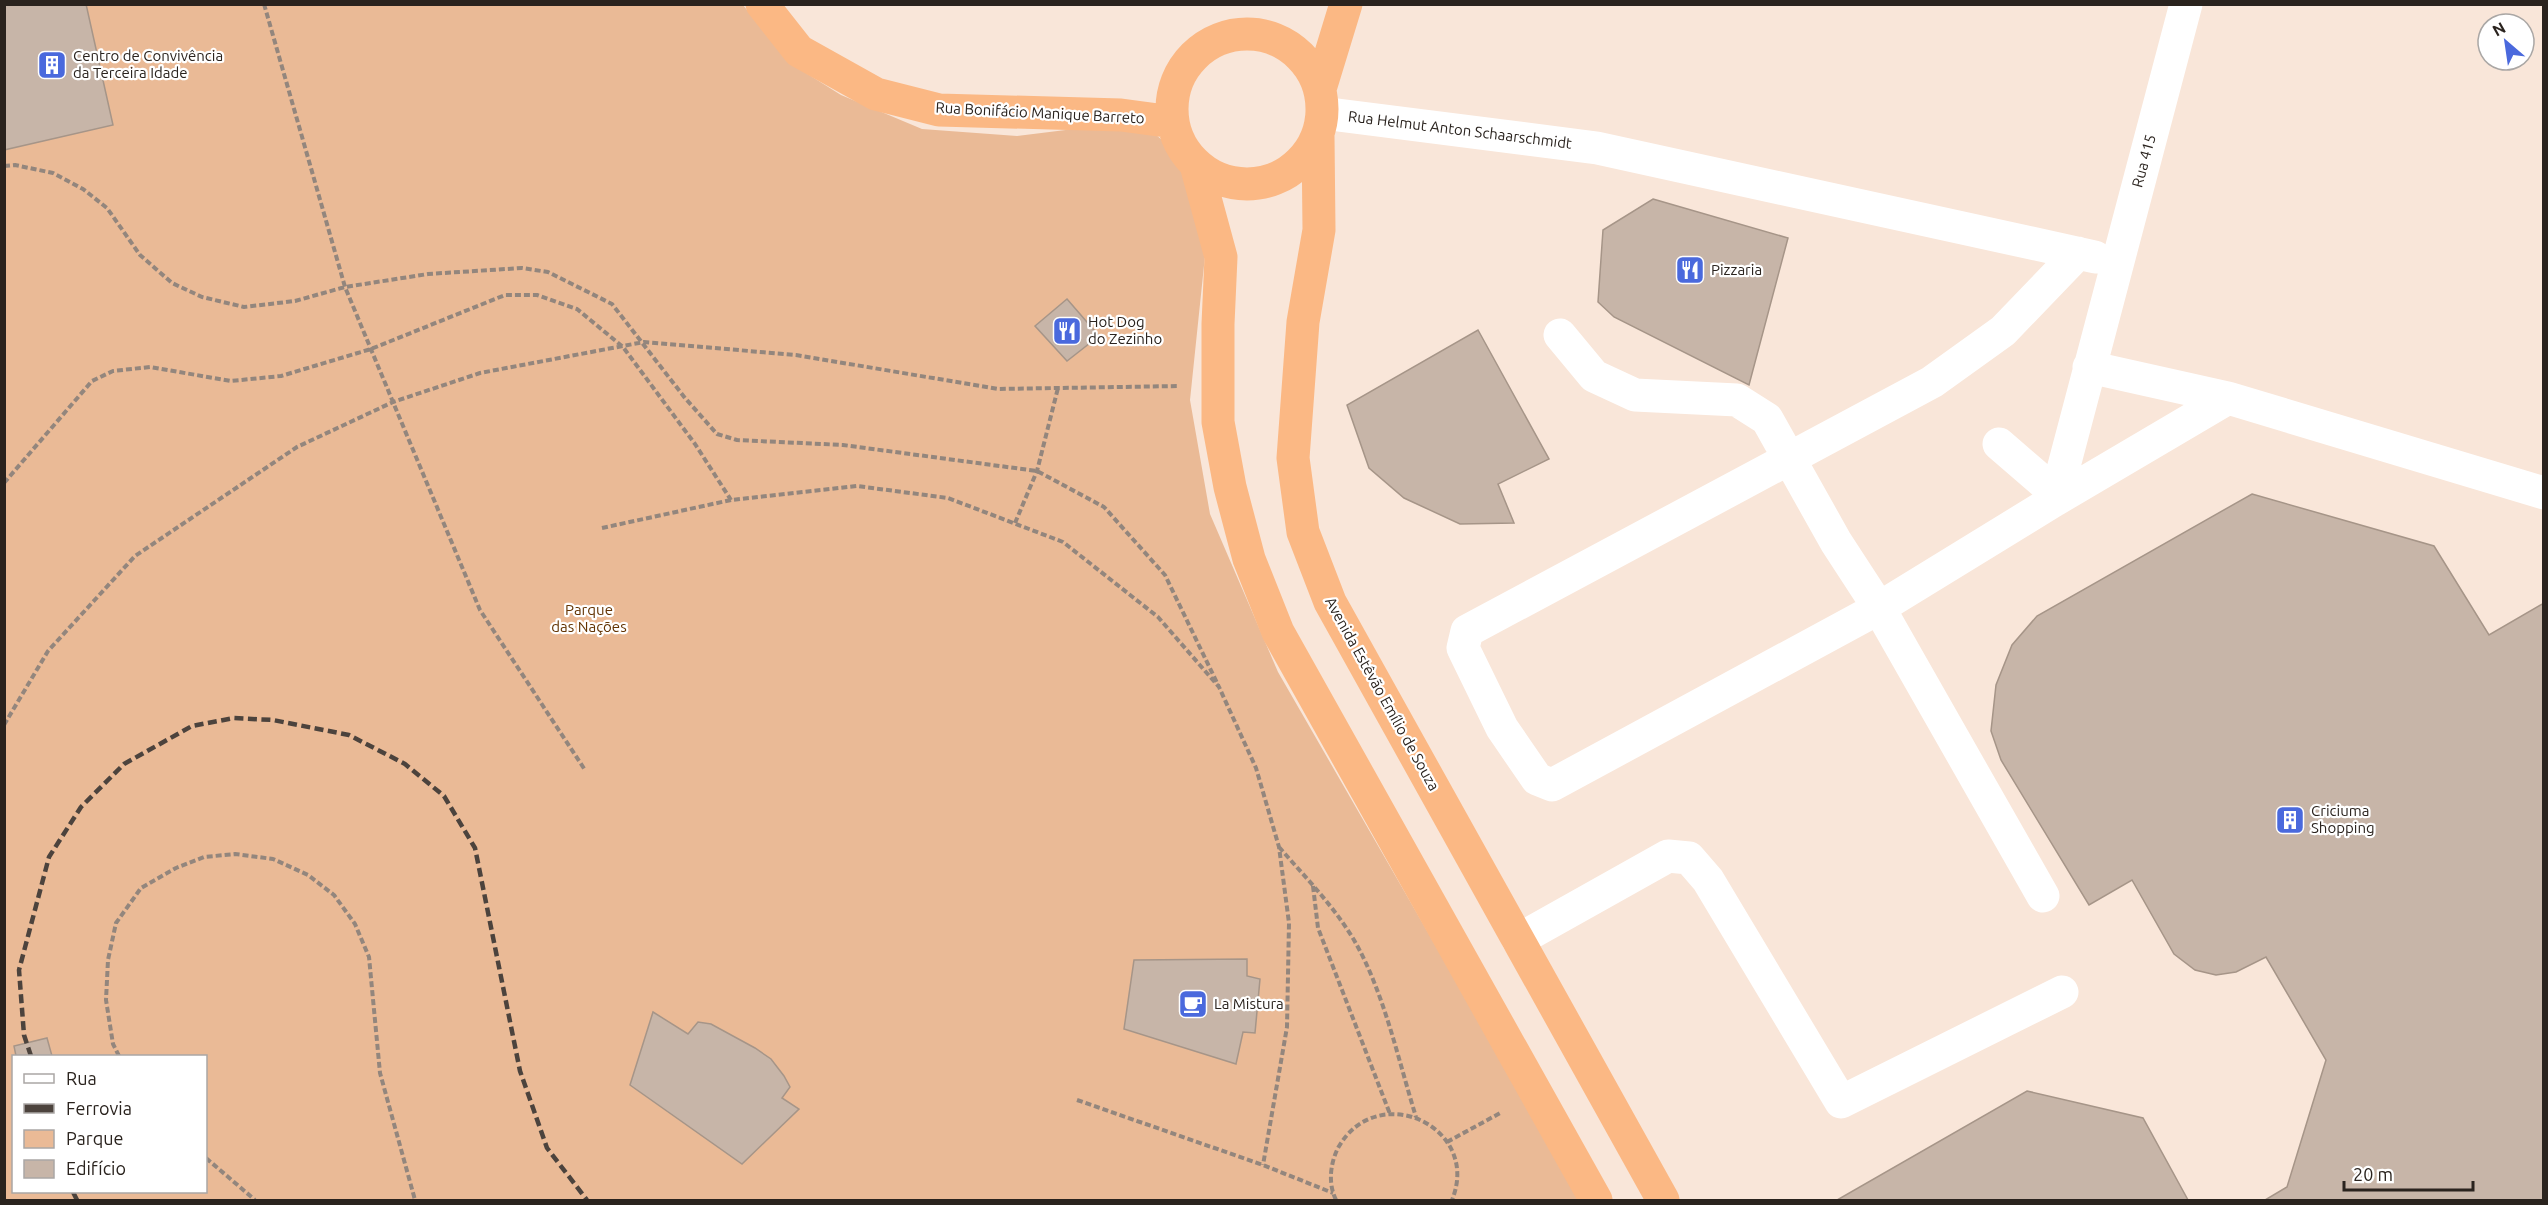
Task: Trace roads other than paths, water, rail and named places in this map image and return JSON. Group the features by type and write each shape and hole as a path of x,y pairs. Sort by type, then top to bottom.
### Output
{"highway":[{"name":"Rua Bonifácio Manique Barreto","path":"762,4 799,51 876,94 939,110 1120,115 1173,122"},
{"name":"Avenida Estêvão Emílio de Souza","path":"1346,4 1320,112 1319,230 1302,322 1293,458 1303,532 1330,602 1664,1200"},
{"path":"1244,33 1268,37 1292,48 1309,66 1320,112 1305,156 1287,172 1264,182 1240,184 1217,178 1196,165 1181,145 1173,122 1173,97 1181,73 1197,53 1218,39 1244,33"},
{"path":"1196,165 1221,257 1218,422 1230,488 1249,559 1278,632 1596,1200"}],"lane":[{"name":"Rua 415","path":"2056,497 2116,262 2186,4"},
{"name":"Rua Helmut Anton Schaarschmidt","path":"1320,112 1597,148 2116,262"},
{"path":"2078,253 2002,331 1941,375 1790,459 1467,631 1463,648 1502,728 1537,778 1552,785 1878,608 2056,497 2228,398"},
{"path":"1560,335 1594,376 1635,395 1737,400 1767,419 1836,542 1878,608 2043,896"},
{"path":"2090,367 2228,398 2544,493"},
{"path":"1999,444 2056,497"},
{"path":"1518,940 1668,856 1689,858 1708,879 1840,1102 2062,992"}],"railway":[{"path":"31,1055 24,1035 19,970 49,857 81,807 124,764 192,726 234,718 273,720 349,735 405,764 444,796 475,848 520,1071 547,1148 587,1200"},
{"path":"74,1193 77,1200"}],"place":[{"name":"Centro de Convivência da Terceira Idade","path":"52,65"},
{"name":"Pizzaria","path":"1690,270"},
{"name":"Hot Dog do Zezinho","path":"1067,331"},
{"name":"Criciuma Shopping","path":"2290,820"},
{"name":"La Mistura","path":"1193,1004"}],"park label":[{"name":"Parque das Nações","path":"589,618"}]}
